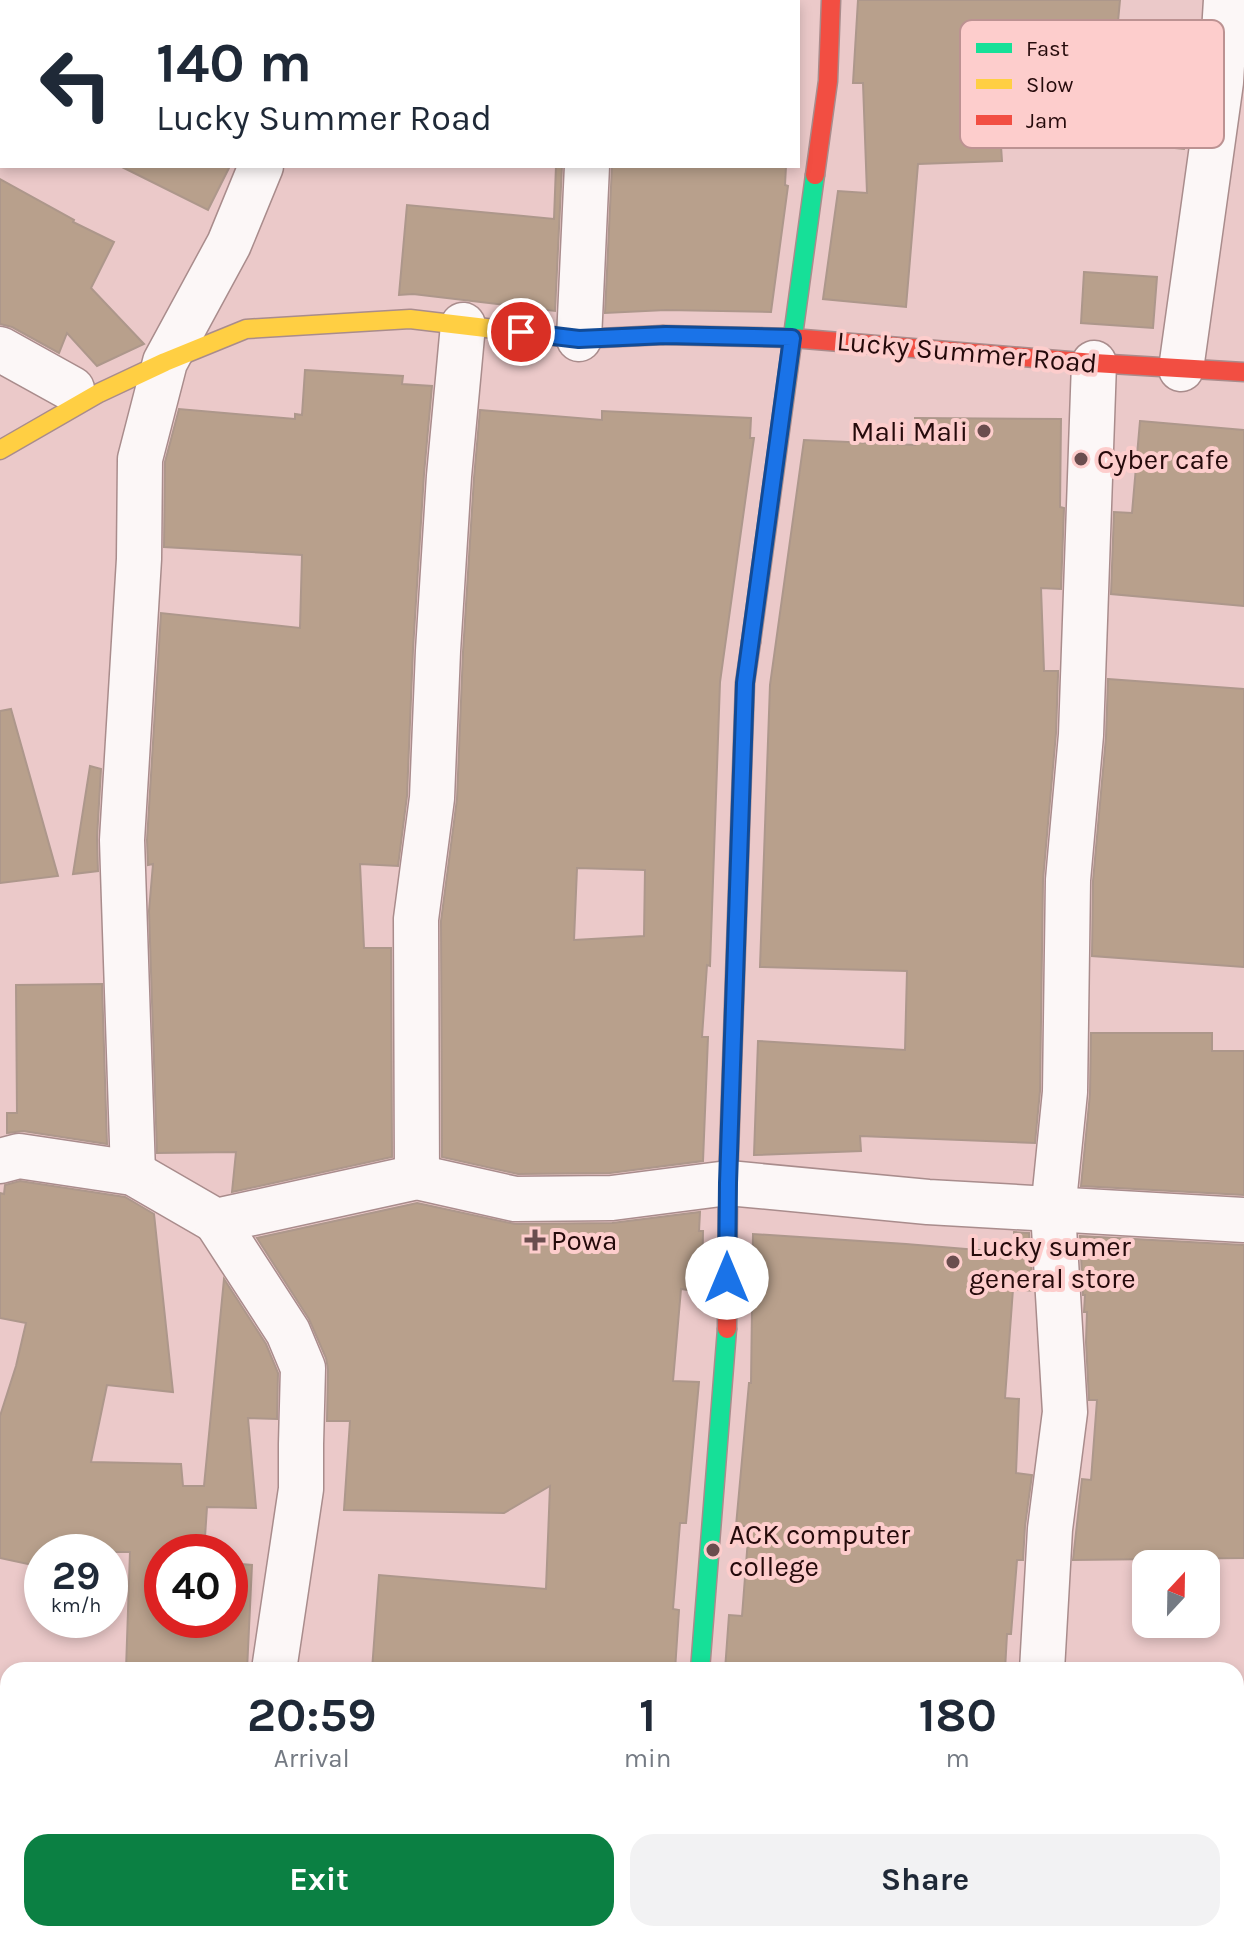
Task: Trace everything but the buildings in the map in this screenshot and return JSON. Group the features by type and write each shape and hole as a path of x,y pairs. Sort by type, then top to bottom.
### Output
{"street":[{"path":"701,1662 727,1342 728,1183 745,683 828,81 831,0"},
{"path":"1224,33 1226,0"},
{"path":"1181,369 1212,148"},
{"path":"133,1173 122,840 139,559 140,459 165,362 229,244 260,168"},
{"path":"579,339 587,168"},
{"name":"Lucky Summer Road","path":"0,450 99,393 246,329 325,323 410,319 579,339 666,335 792,338 1244,372"},
{"path":"417,1177 416,919 432,798 449,476 463,325"},
{"path":"0,349 72,389"},
{"path":"1042,1662 1050,1529 1065,1412 1053,1211 1065,1092 1068,880 1081,735 1094,363"},
{"path":"0,1161 19,1156 133,1173 216,1221 288,1332 303,1368 301,1489 275,1662"},
{"path":"216,1221 417,1177 515,1199 612,1198 728,1183 1053,1211 1244,1220"}],"traffic: fast":[{"path":"751,642 815,175"},
{"path":"701,1662 727,1329"}],"traffic: slow":[{"path":"0,450 99,393 246,329 410,319 579,339 663,335"}],"traffic: jam":[{"path":"815,175 828,81 831,0"},
{"path":"663,335 792,338 1244,372"},
{"path":"727,1329 728,1183 745,683 751,642"}],"place":[{"name":"Mali Mali","path":"984,431"},
{"name":"Cyber cafe","path":"1081,459"},
{"name":"Powa","path":"535,1240"},
{"name":"Lucky sumer general store","path":"953,1262"},
{"name":"ACK computer college","path":"713,1550"}],"route":[{"path":"521,332 579,339 666,335 792,338 745,683 727,1278"}]}
